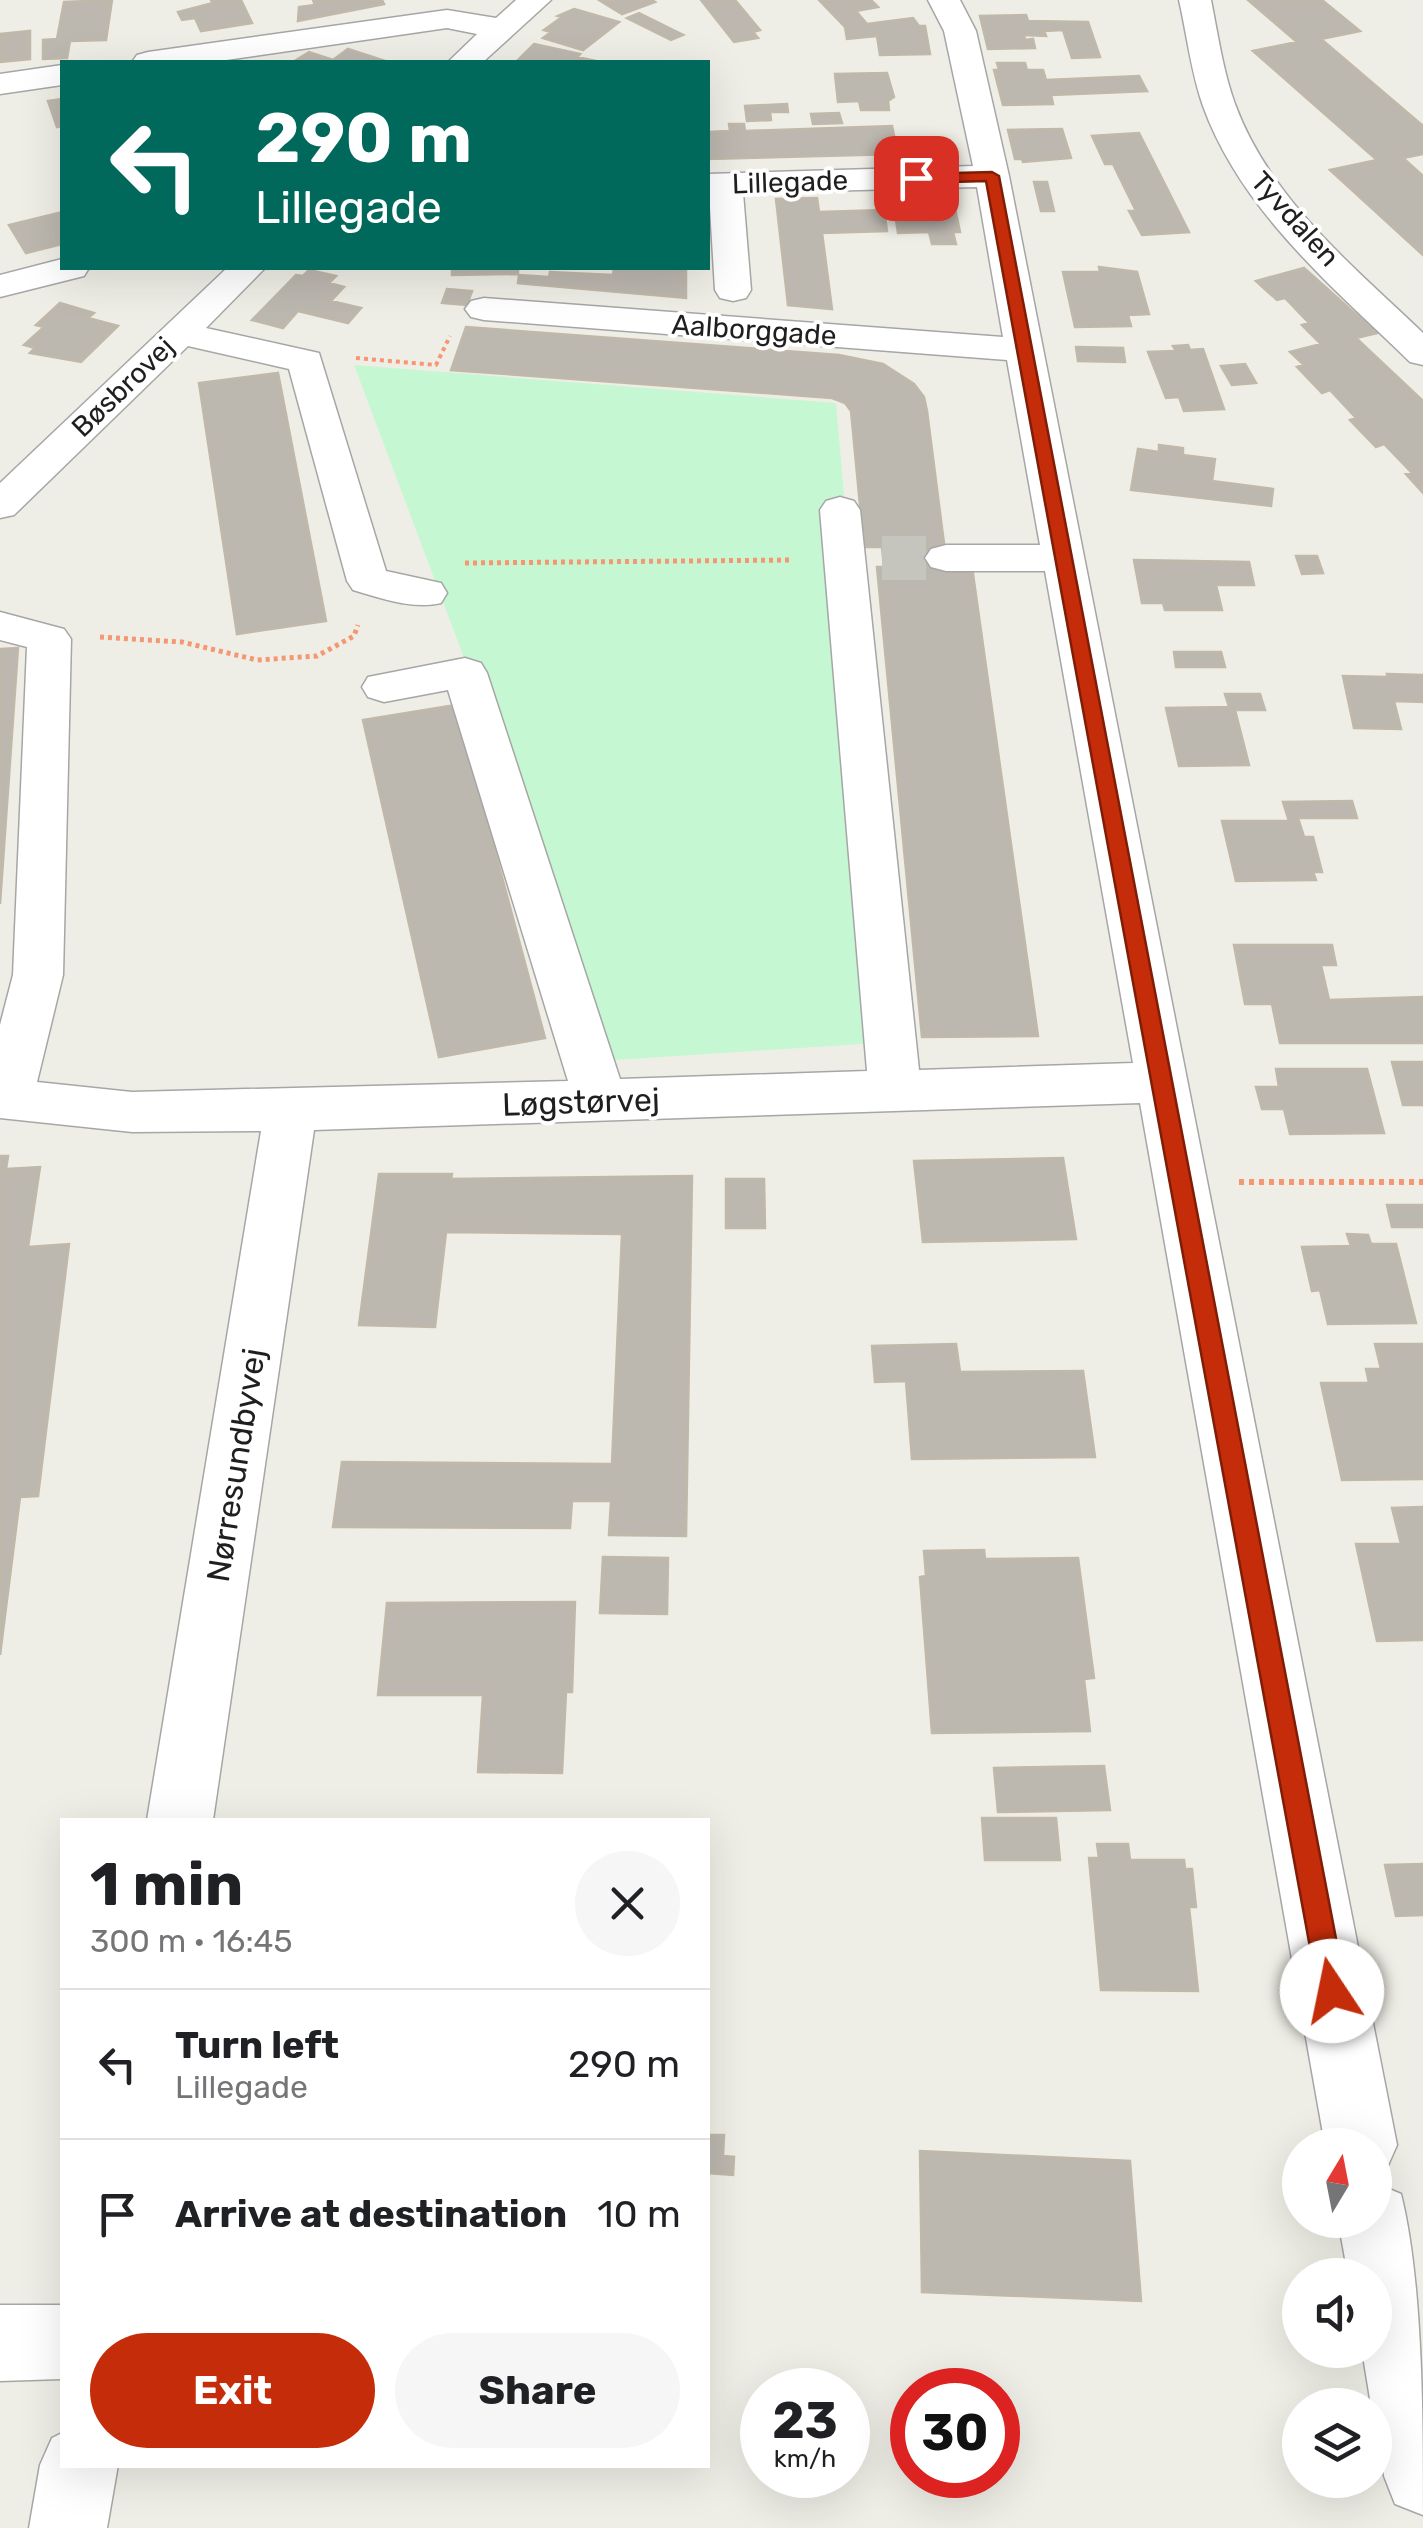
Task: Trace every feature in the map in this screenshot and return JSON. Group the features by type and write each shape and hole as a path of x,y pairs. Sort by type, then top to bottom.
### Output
{"street":[{"path":"466,60 535,0"},
{"path":"944,0 960,31 992,176 1358,2128"},
{"name":"Tyvdalen","path":"1195,0 1219,106 1246,164 1276,205 1423,354"},
{"path":"162,60 447,20 501,28"},
{"path":"0,84 60,75"},
{"name":"Lillegade","path":"716,184 992,176"},
{"path":"716,184 733,290"},
{"path":"0,286 63,270"},
{"name":"Bøsbrovej","path":"0,506 245,270"},
{"name":"Aalborggade","path":"484,309 1025,350"},
{"path":"179,332 306,361 368,581 426,593"},
{"path":"840,510 863,558 895,1091"},
{"path":"946,558 1064,558"},
{"path":"0,626 49,639 38,976 3,1099"},
{"path":"384,687 465,672 601,1102"},
{"name":"Løgstørvej","path":"3,1099 132,1112 291,1110 1162,1082"},
{"name":"Nørresundbyvej","path":"180,1818 291,1110"},
{"path":"1378,2238 1423,2476"},
{"path":"0,2343 60,2342"},
{"path":"68,2528 78,2468"}],"path":[{"path":"306,361 327,356 436,365 459,317 484,309"},
{"path":"1181,1182 1423,1182"}],"green space":[{"path":"354,365 836,403 844,496 831,500 876,1043 615,1060"}],"building":[{"path":"112,0 106,40 70,41 67,58 43,59 43,40 57,39 64,2"},
{"path":"211,0 241,0 252,23 201,31 195,18 182,20 178,12 213,3"},
{"path":"313,0 382,0 384,4 298,21 299,7 315,5"},
{"path":"599,0 652,0 655,2 622,14"},
{"path":"701,0 735,0 760,30 753,32 758,38 734,42"},
{"path":"819,0 871,0 878,7 856,11 867,24 913,18 919,26 925,26 930,54 880,55 877,36 847,39 845,27"},
{"path":"1248,0 1322,0 1360,31 1321,39 1423,126 1423,154 1403,158 1423,176 1423,255 1330,170 1377,160 1253,51 1297,42"},
{"path":"574,9 619,22 583,50 543,38 551,32 544,30 562,17 558,16"},
{"path":"639,13 683,35 671,40 627,18"},
{"path":"1026,15 1028,21 1088,22 1100,57 1072,58 1063,30 1044,31 1046,36 1024,35 1025,40 1033,39 1035,48 988,49 980,16"},
{"path":"30,31 30,59 0,62 0,34"},
{"path":"534,44 591,60 518,60"},
{"path":"348,49 382,60 333,60"},
{"path":"309,52 333,60 296,60"},
{"path":"997,63 1025,63 1027,70 1043,70 1046,80 1139,76 1147,91 1051,95 1053,104 1003,105 994,70 999,70"},
{"path":"887,73 894,97 888,101 889,110 861,110 859,101 838,102 835,74"},
{"path":"60,99 60,126 57,127 48,101"},
{"path":"787,104 788,112 770,112 771,120 747,121 745,106"},
{"path":"839,113 842,123 813,124 811,114"},
{"path":"729,124 744,124 745,131 892,126 898,154 710,159 710,132 730,131"},
{"path":"1062,129 1071,158 1023,162 1015,159 1008,130"},
{"path":"1139,133 1189,232 1142,235 1129,211 1136,211 1113,164 1105,164 1092,136"},
{"path":"1034,182 1047,182 1054,211 1041,211"},
{"path":"917,195 918,200 953,199 960,232 953,232 956,244 932,244 929,232 898,233 893,200"},
{"path":"817,198 819,212 884,210 887,231 822,233 832,309 788,305 776,199"},
{"path":"60,212 60,244 26,253 9,225"},
{"path":"1099,267 1137,272 1149,314 1128,315 1131,326 1075,327 1063,272 1100,272"},
{"path":"1304,268 1377,333 1356,338 1423,401 1423,493 1406,474 1412,473 1384,444 1376,447 1350,420 1356,418 1330,390 1322,393 1297,367 1304,365 1290,352 1321,344 1302,325 1309,323 1285,298 1277,300 1256,281"},
{"path":"309,270 336,276 329,283 344,287 331,301 361,308 348,323 298,311 283,328 252,320 296,275 303,276"},
{"path":"452,270 518,270 518,274 452,275"},
{"path":"614,270 686,270 686,298 518,283 519,275 549,277 550,272 613,275"},
{"path":"447,289 472,291 467,305 442,303"},
{"path":"60,303 94,313 88,318 118,326 81,362 30,353 35,348 24,345 44,327 36,325"},
{"path":"466,327 839,355 883,364 914,384 924,397 927,411 947,567 972,567 1038,1036 922,1037 877,567 884,567 882,547 864,547 851,411 845,403 832,398 451,370"},
{"path":"1188,345 1190,350 1203,349 1224,409 1184,411 1179,397 1166,398 1148,352 1176,351 1173,346"},
{"path":"1076,347 1123,348 1125,362 1078,361"},
{"path":"1245,364 1256,383 1232,385 1221,366"},
{"path":"278,373 326,621 237,634 199,383"},
{"path":"1159,445 1183,448 1183,455 1215,459 1212,481 1273,489 1271,506 1131,490 1138,449 1159,452"},
{"path":"1296,556 1317,556 1323,573 1302,574"},
{"path":"1134,560 1249,562 1254,585 1216,585 1222,610 1165,610 1163,603 1142,603"},
{"path":"18,648 0,904 0,649"},
{"path":"1174,652 1221,652 1225,667 1176,667"},
{"path":"1387,674 1423,675 1423,702 1394,701 1401,729 1354,728 1343,676 1388,677"},
{"path":"1225,694 1260,694 1265,710 1235,710 1249,765 1179,766 1166,708 1229,707"},
{"path":"456,705 545,1038 439,1057 363,720"},
{"path":"1352,801 1357,818 1298,818 1304,837 1313,837 1322,872 1313,872 1316,880 1236,881 1222,821 1289,821 1283,802"},
{"path":"1234,945 1332,945 1336,965 1321,965 1329,1000 1423,997 1423,1043 1280,1043 1272,1004 1245,1004"},
{"path":"1392,1062 1423,1062 1423,1105 1403,1105"},
{"path":"1276,1069 1367,1069 1384,1133 1290,1134 1284,1109 1262,1109 1256,1087 1279,1087"},
{"path":"0,1156 8,1156 6,1169 40,1167 28,1247 69,1244 38,1496 20,1497 0,1655"},
{"path":"1063,1158 1076,1239 923,1242 914,1161"},
{"path":"379,1174 452,1174 451,1179 692,1176 686,1536 609,1535 611,1501 572,1501 570,1528 333,1527 342,1462 612,1464 622,1234 446,1232 435,1327 359,1325"},
{"path":"726,1179 764,1179 765,1228 726,1228"},
{"path":"1387,1205 1423,1205 1423,1227 1392,1227"},
{"path":"1347,1234 1368,1235 1371,1244 1396,1244 1416,1323 1328,1324 1320,1290 1312,1291 1302,1247 1351,1246"},
{"path":"956,1344 960,1372 1083,1371 1095,1457 912,1459 906,1381 875,1382 872,1346"},
{"path":"1375,1344 1423,1344 1423,1479 1342,1480 1321,1383 1369,1383 1366,1369 1381,1369"},
{"path":"1423,1507 1423,1640 1377,1641 1356,1544 1401,1544 1392,1508"},
{"path":"984,1550 985,1559 1078,1558 1094,1678 1084,1679 1090,1731 932,1733 920,1577 926,1576 924,1551"},
{"path":"603,1557 668,1558 667,1614 600,1613"},
{"path":"575,1602 572,1692 566,1692 562,1773 478,1772 483,1695 378,1695 387,1603"},
{"path":"1104,1766 1110,1810 998,1812 994,1768"},
{"path":"982,1818 1056,1818 1060,1860 985,1860"},
{"path":"1097,1844 1128,1844 1130,1860 1184,1860 1185,1869 1192,1869 1196,1907 1189,1907 1198,1991 1101,1990 1089,1858 1099,1858"},
{"path":"1423,1864 1423,1915 1396,1916 1385,1865"},
{"path":"710,2135 724,2135 723,2156 734,2157 733,2175 710,2173"},
{"path":"920,2151 1130,2161 1141,2301 922,2292"}],"tunnel":[{"path":"882,558 946,558"}],"route":[{"path":"916,178 992,176 1332,1991"}]}
